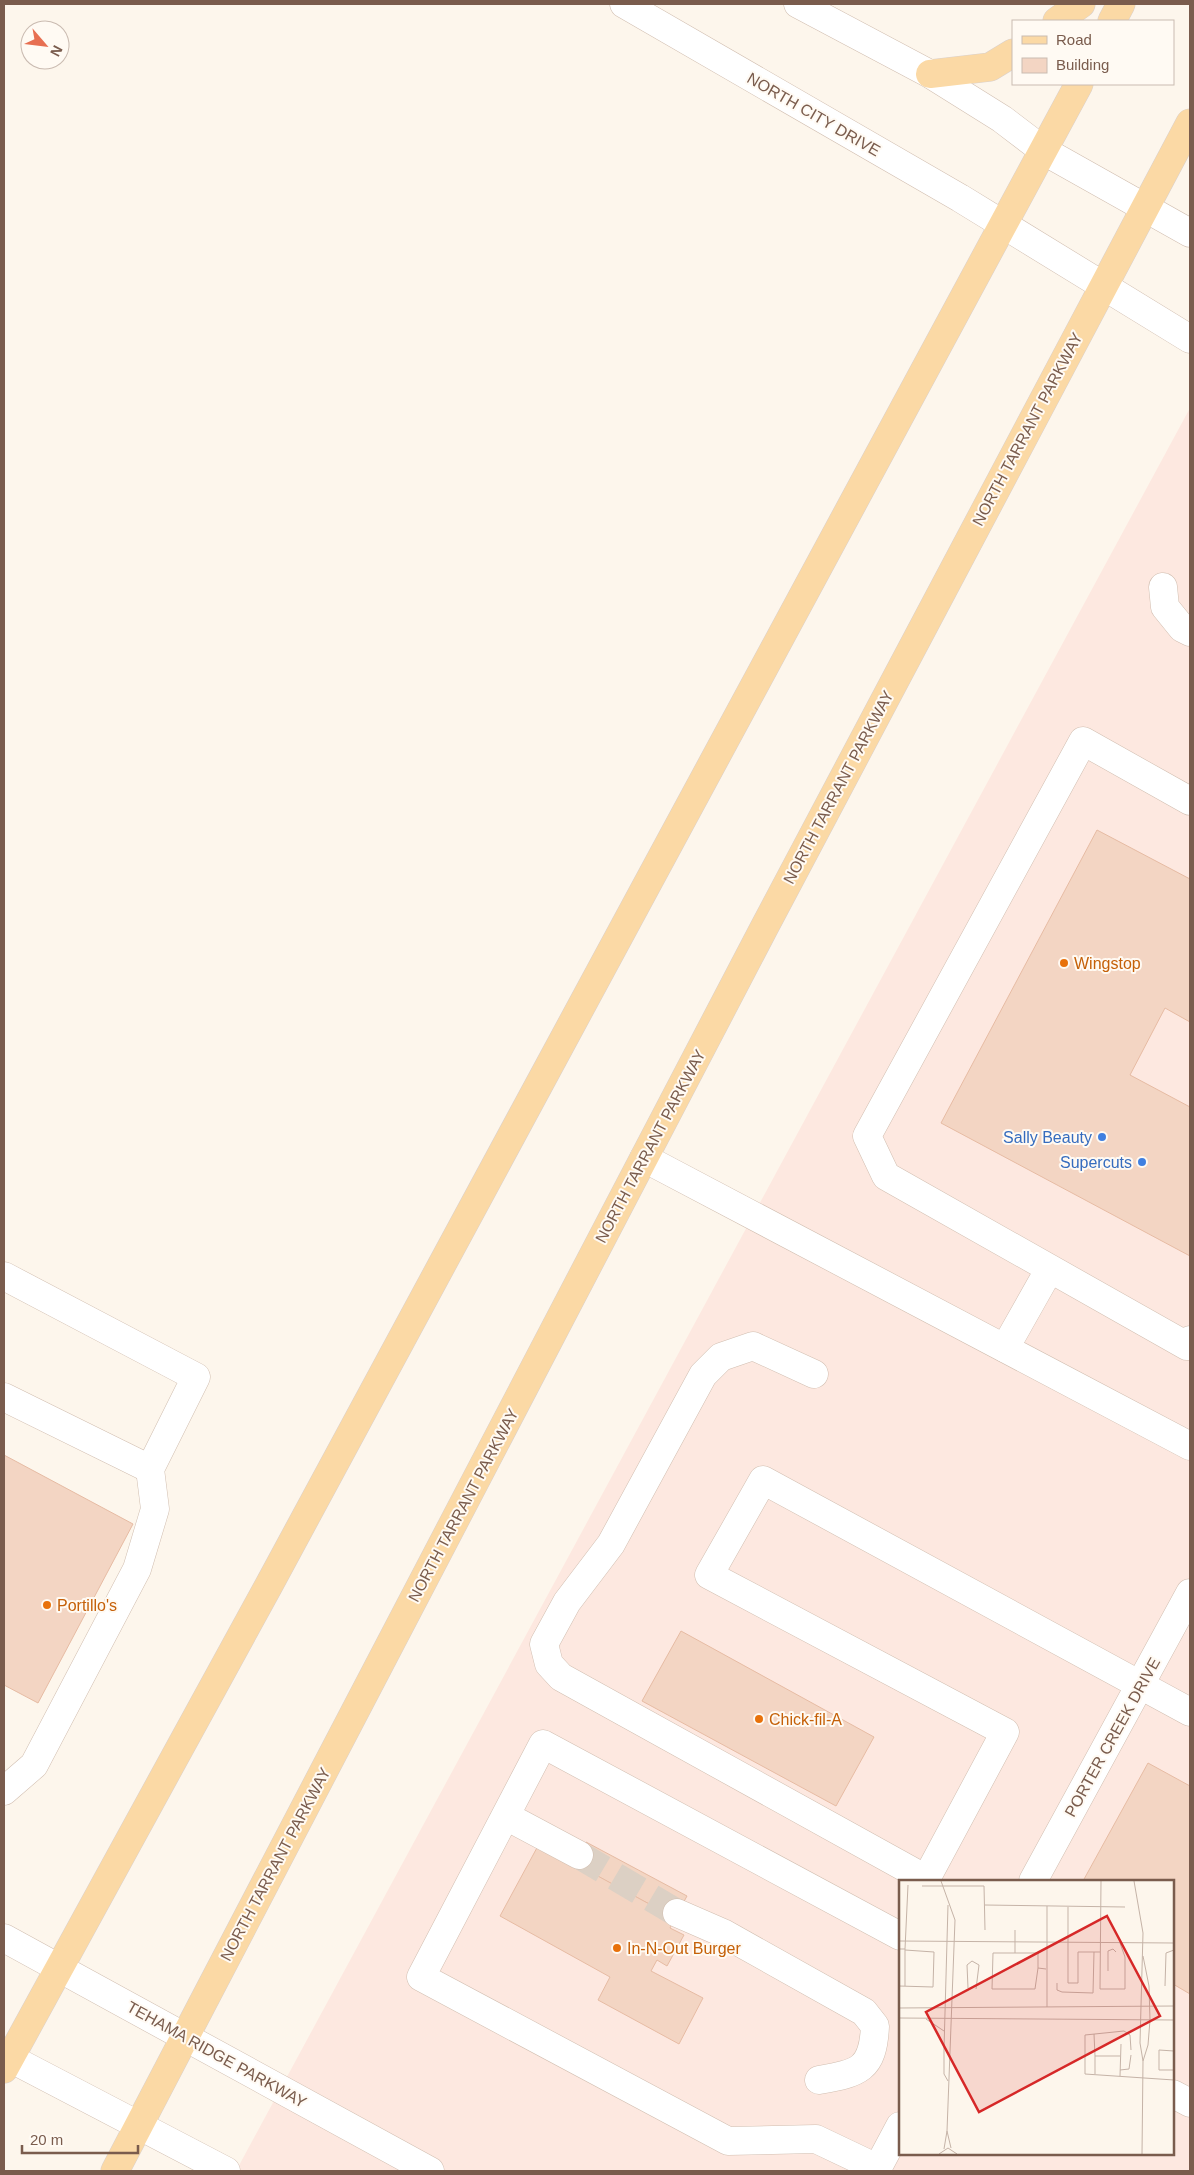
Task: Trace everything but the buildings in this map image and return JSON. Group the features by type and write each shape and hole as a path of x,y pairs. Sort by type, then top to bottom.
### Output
{"main road":[{"path":"1058,20 1081,4"},
{"path":"1113,20 1121,4"},
{"path":"930,74 990,67 1012,54"},
{"path":"6,2061 60,1968 251,1619 1078,85"},
{"name":"NORTH TARRANT PARKWAY","path":"114,2171 922,628 1084,321 1106,286 1190,123"}],"street":[{"name":"NORTH CITY DRIVE","path":"624,4 1003,224 1106,286"},
{"path":"798,4 930,74 1002,119 1044,151 1190,233"},
{"path":"1106,286 1190,339"},
{"path":"1163,587 1165,607 1182,628 1190,632"},
{"path":"1190,800 1083,742 867,1136 886,1176 1049,1270 1187,1346 1190,1340"},
{"path":"644,1158 1190,1446"},
{"path":"1005,1348 1049,1270"},
{"path":"4,1276 196,1376 150,1469 155,1509 137,1569 34,1765 4,1791"},
{"path":"814,1374 753,1346 721,1356 703,1375 611,1544 568,1602 544,1644 549,1664 561,1677 926,1880 1005,1732 709,1574 763,1480 1190,1712"},
{"path":"4,1397 150,1469"},
{"name":"PORTER CREEK DRIVE","path":"1034,1880 1190,1593"},
{"path":"899,1933 543,1744 421,1977 728,2141 816,2139 876,2170 899,2128"},
{"path":"506,1816 579,1855"},
{"path":"677,1913 723,1933 864,2012 875,2026 874,2047 863,2067 848,2075 819,2080"},
{"name":"TEHAMA RIDGE PARKWAY","path":"4,1938 430,2171"},
{"path":"6,2061 226,2171"},
{"path":"1174,2095 1190,2103"}],"shaded area":[{"path":"1190,408 1190,2171 236,2171"}],"tunnel":[{"path":"579,1855 677,1913"}],"place":[{"name":"Wingstop","path":"1064,963"},
{"name":"Sally Beauty","path":"1102,1137"},
{"name":"Supercuts","path":"1142,1162"},
{"name":"Portillo's","path":"47,1605"},
{"name":"Chick-fil-A","path":"759,1719"},
{"name":"In-N-Out Burger","path":"617,1948"}]}
